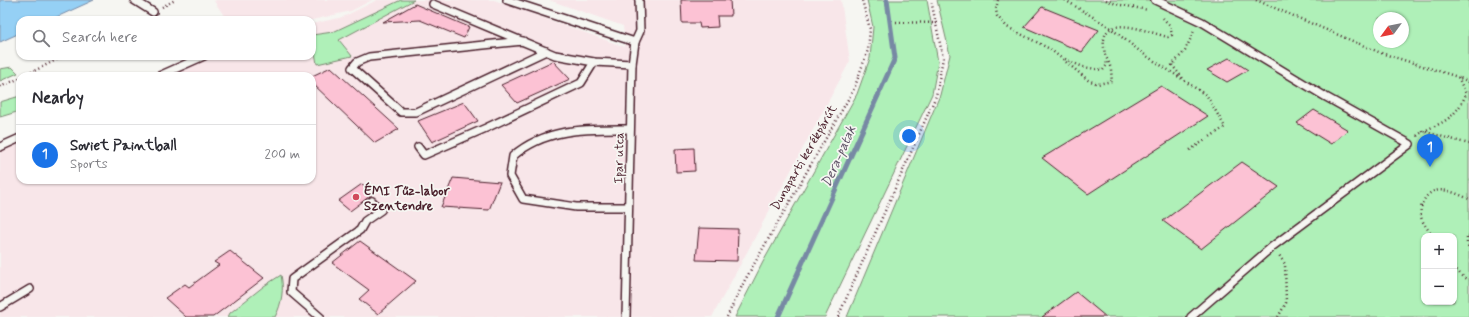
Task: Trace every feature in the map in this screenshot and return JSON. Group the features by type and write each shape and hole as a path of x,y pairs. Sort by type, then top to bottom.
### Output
{"lane":[{"path":"134,0 153,12"},
{"path":"507,0 635,42"},
{"name":"Ipar utca","path":"626,317 632,64 635,42 640,31 639,0"},
{"path":"1155,0 1202,22 1326,97 1410,144 1273,246 1191,317"},
{"path":"433,4 555,55 594,62 632,64"},
{"path":"523,41 369,57 357,62 352,68 401,112 416,112 546,51"},
{"path":"168,72 195,60"},
{"path":"418,147 424,155 486,128 581,83 594,62"},
{"path":"628,207 576,207 523,199 510,176 513,156 527,144 545,137 573,130 630,129"},
{"path":"0,147 16,140"},
{"path":"320,317 291,292 292,279 360,230 366,221 382,210 372,201"},
{"path":"0,307 30,288"}],"path":[{"name":"Dunaparti kerékpárút","path":"727,317 745,280 854,89 868,50 870,29 862,0"},
{"path":"838,317 936,96 943,58 932,0"},
{"path":"998,0 995,8 998,19 1008,27 1052,50 1082,76 1095,83 1105,84 1112,81 1110,65 1105,56"},
{"path":"1065,0 1108,26 1142,53 1207,96 1225,127 1190,150"},
{"path":"1106,0 1116,4 1154,12"},
{"path":"1256,0 1381,53 1469,82"},
{"path":"1183,14 1194,30 1185,51 1172,65 1185,81"},
{"path":"1061,57 1083,68 1103,70 1107,65 1105,44 1109,28 1112,26 1123,26 1143,30 1159,36 1168,37 1172,35 1170,26 1164,18 1159,15"},
{"path":"896,22 937,23"},
{"path":"32,72 56,60"},
{"path":"1410,144 1422,131 1445,122 1462,106 1466,94 1458,78"},
{"path":"0,87 16,80"},
{"path":"1422,131 1469,144"},
{"path":"1430,233 1421,216 1421,207 1424,197 1430,192 1436,190 1449,191 1469,199"},
{"path":"1469,236 1467,236 1467,245 1469,246"},
{"path":"1273,246 1285,264 1286,303 1278,317"},
{"path":"1456,269 1461,275 1469,280"}],"shaded area":[{"path":"372,0 351,11 316,19 316,16 224,16 214,1"},
{"path":"377,0 494,0 625,47 623,26 549,0 841,0 850,61 712,317 0,317 0,151 16,144 16,184 316,184 316,72 175,72 202,60 316,60 316,23 343,17"}],"green space":[{"path":"401,0 414,0 339,40 352,56 317,64 316,34 333,32"},
{"path":"867,0 927,0 938,62 932,94 825,317 735,317 763,262 857,94 870,58 873,27"},
{"path":"937,0 1469,0 1469,317 847,317 940,95 950,55"},
{"path":"12,67 17,72 16,74 0,81 0,69"},
{"path":"16,97 16,112 0,117 0,102"},
{"path":"281,275 282,296 275,317 228,317 230,313 264,286"}],"water":[{"path":"0,0 94,0 59,16 16,16 16,35 0,42"}],"building":[{"path":"681,0 730,0 731,16 717,16 718,27 700,28 699,23 682,23"},
{"path":"415,4 469,27 464,38 420,20 383,22"},
{"path":"1042,7 1099,30 1082,52 1024,27"},
{"path":"1229,58 1248,70 1227,82 1207,70"},
{"path":"553,61 570,79 517,103 501,85"},
{"path":"331,67 399,129 375,143 316,87 316,74"},
{"path":"1161,86 1208,116 1088,194 1042,158"},
{"path":"464,102 478,121 432,142 418,121"},
{"path":"1314,110 1348,130 1331,144 1297,123"},
{"path":"694,148 695,171 676,172 675,149"},
{"path":"1242,162 1279,187 1201,249 1163,221"},
{"path":"453,178 500,182 489,210 441,207"},
{"name":"ÉMI Tűz-labor Szentendre","path":"362,184 374,193 350,211 338,201"},
{"path":"699,228 738,229 737,261 696,260"},
{"path":"360,241 416,281 378,314 359,299 369,290 332,263"},
{"path":"230,251 264,278 213,317 186,317 165,298 185,284 189,287 219,265 214,262"},
{"path":"1076,292 1106,317 1042,317"}],"waterway":[{"name":"Dera-patak","path":"778,317 895,58 887,0"}],"place":[{"name":"Soviet Paintball","path":"1430,167"},
{"name":"ÉMI Tűz-labor Szentendre","path":"356,197"}]}
